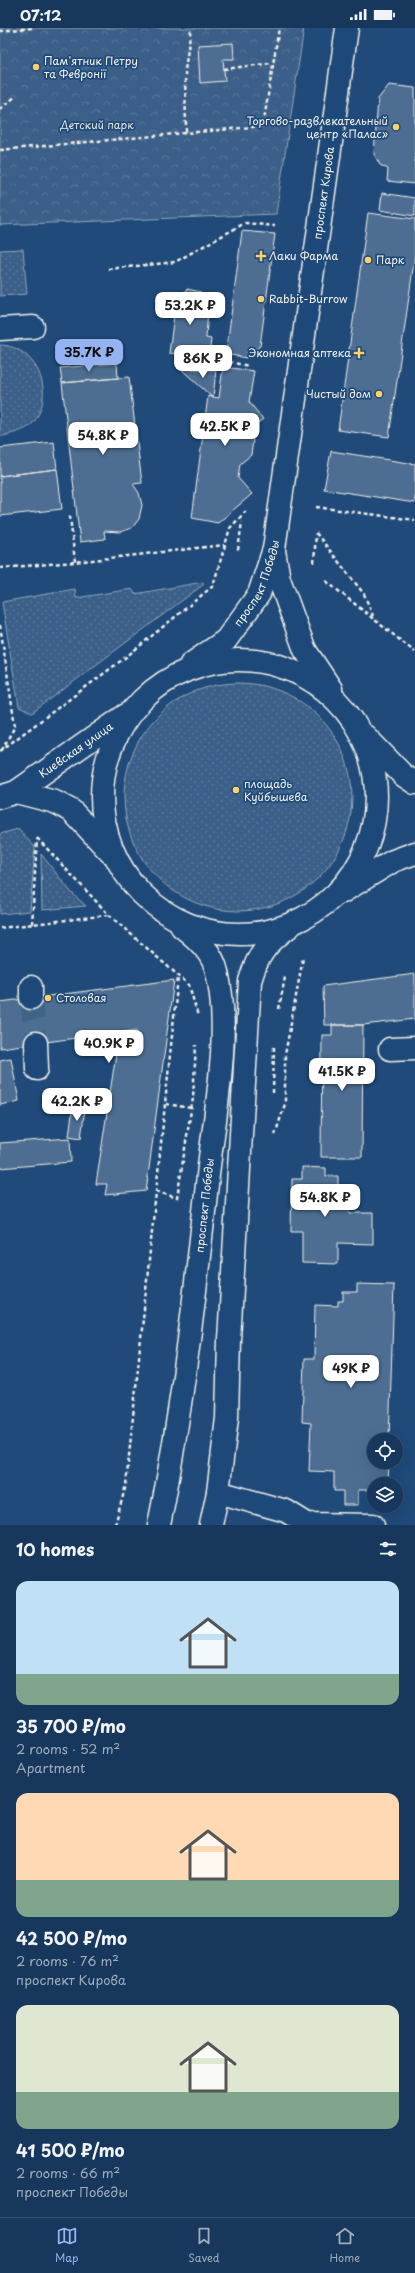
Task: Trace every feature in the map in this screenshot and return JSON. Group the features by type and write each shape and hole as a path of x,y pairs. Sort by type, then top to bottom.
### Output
{"main road":[{"name":"проспект Кирова","path":"274,549 347,28"},
{"path":"0,329 33,327"},
{"name":"проспект Победы","path":"153,689 226,640 259,594 274,549"},
{"name":"проспект Победы","path":"274,549 279,579 305,650 354,723"},
{"path":"300,919 280,927 259,932 217,934 197,930 159,910 142,895 114,858 105,826 102,794 107,763 118,733 136,707 153,689 177,675 207,664 238,660 269,663 299,674 326,690 354,723 403,775 415,783"},
{"name":"Киевская улица","path":"8,795 94,739 136,707"},
{"path":"329,900 347,880 370,838 374,812 374,777 368,751 354,723"},
{"name":"Киевская улица","path":"8,795 55,802 72,811 114,858"},
{"path":"210,1525 218,1492 227,1418 230,1332 250,981 255,962 262,950 272,939 300,919 393,861 415,853"},
{"name":"проспект Победы","path":"159,910 192,934 210,954 217,972 221,997 222,1053 189,1345 159,1525"},
{"path":"36,1043 37,1068"},
{"path":"390,1048 415,1048"},
{"path":"218,1492 286,1511 307,1524 373,1525"}],"path":[{"path":"0,31 33,28"},
{"path":"186,132 185,70 191,28"},
{"path":"0,150 264,126 272,63 279,28"},
{"path":"224,69 272,63"},
{"path":"0,109 16,96"},
{"path":"108,269 175,262 245,223 276,226"},
{"path":"229,362 249,366"},
{"path":"316,507 415,520"},
{"path":"1,749 126,657 213,586 230,528 246,511"},
{"path":"70,516 75,562"},
{"path":"238,550 242,522"},
{"path":"314,563 316,533 364,594 373,618"},
{"path":"0,568 75,562 224,546"},
{"path":"326,581 415,652"},
{"path":"0,625 15,726 1,749"},
{"path":"32,924 37,838 109,915 178,977 189,985 198,1016"},
{"path":"0,928 109,915"},
{"path":"275,1135 284,1104 285,1055 303,958"},
{"path":"115,1525 126,1485 178,977"},
{"path":"279,1009 285,977"},
{"path":"156,1191 177,1198 191,1108 196,1045"},
{"path":"273,1092 274,1046"},
{"path":"166,1104 191,1108"}],"green space":[{"name":"Детский парк","path":"0,28 304,28 276,214 0,225"},
{"path":"23,249 27,294 0,296 0,250"},
{"path":"0,345 13,348 25,354 33,363 40,374 43,387 43,400 39,413 32,424 22,430 0,437"},
{"path":"203,582 204,584 32,713 19,707 2,602 75,589 76,598 132,589 135,594"},
{"path":"238,683 260,685 282,692 301,702 326,725 338,743 347,764 350,775 352,797 350,819 343,841 333,860 310,885 292,897 271,906 260,909 238,911 216,909 194,902 175,892 150,869 138,851 129,830 126,819 124,797 126,775 133,753 143,734 166,709 184,697 205,688 216,685"},
{"path":"18,829 35,847 30,911 0,914 0,834"},
{"path":"41,854 71,892 86,906 42,910"}],"building":[{"path":"233,43 234,59 223,59 225,81 200,83 198,45"},
{"name":"Торгово-развлекательный центр «Палас»","path":"389,85 415,88 415,184 387,181 388,169 380,165 374,154 378,99"},
{"path":"382,193 415,198 415,216 380,210"},
{"path":"368,213 415,219 415,254 389,437 338,430"},
{"path":"242,231 275,234 260,346 246,358 226,354"},
{"path":"187,289 201,292 205,299 202,308 208,309 206,338 211,339 209,357 169,353 175,307"},
{"path":"117,363 118,378 62,383 60,368"},
{"path":"223,367 254,371 249,402 263,419 245,432 253,440 251,455 240,464 238,478 252,494 218,523 192,518 208,396 219,398"},
{"path":"181,369 216,370 213,398"},
{"path":"129,377 142,483 133,484 139,493 142,505 139,519 132,528 120,532 104,531 105,539 80,542 62,383"},
{"path":"54,442 57,469 0,476 0,448"},
{"path":"331,451 415,464 415,503 324,489"},
{"path":"57,469 62,509 0,516 0,476"},
{"path":"415,974 415,1019 363,1025 324,1025 323,986"},
{"path":"174,980 146,1191 105,1195 107,1184 96,1184 117,1047 135,1046 137,1030 0,1048 0,1002"},
{"path":"332,1025 363,1025 362,1157 321,1157 322,1035 332,1035"},
{"path":"11,1058 19,1101 0,1105 0,1060"},
{"path":"73,1106 85,1108 81,1138 69,1136"},
{"path":"70,1138 71,1162 0,1168 0,1143"},
{"path":"302,1167 326,1168 326,1176 338,1176 338,1204 350,1204 350,1213 373,1213 373,1244 338,1243 338,1264 302,1263 302,1231 291,1231 292,1179 302,1179"},
{"path":"357,1284 394,1285 389,1433 367,1433 367,1469 389,1469 388,1477 367,1477 367,1490 358,1490 358,1505 343,1505 343,1491 334,1491 334,1472 309,1471 311,1423 302,1422 304,1359 314,1359 315,1305 338,1306 338,1301 343,1301 343,1292 357,1292"}],"tunnel":[{"path":"31,998 36,1043"}],"place":[{"name":"Пам'ятник Петру та Февронії","path":"36,67"},
{"name":"Торгово-развлекательный центр «Палас»","path":"396,127"},
{"name":"Лаки Фарма","path":"261,256"},
{"name":"Парк","path":"368,260"},
{"name":"Rabbit-Burrow","path":"261,299"},
{"name":"Экономная аптека","path":"359,353"},
{"name":"Чистый дом","path":"379,394"},
{"name":"площадь Куйбышева","path":"236,790"},
{"name":"Столовая","path":"48,998"}]}
